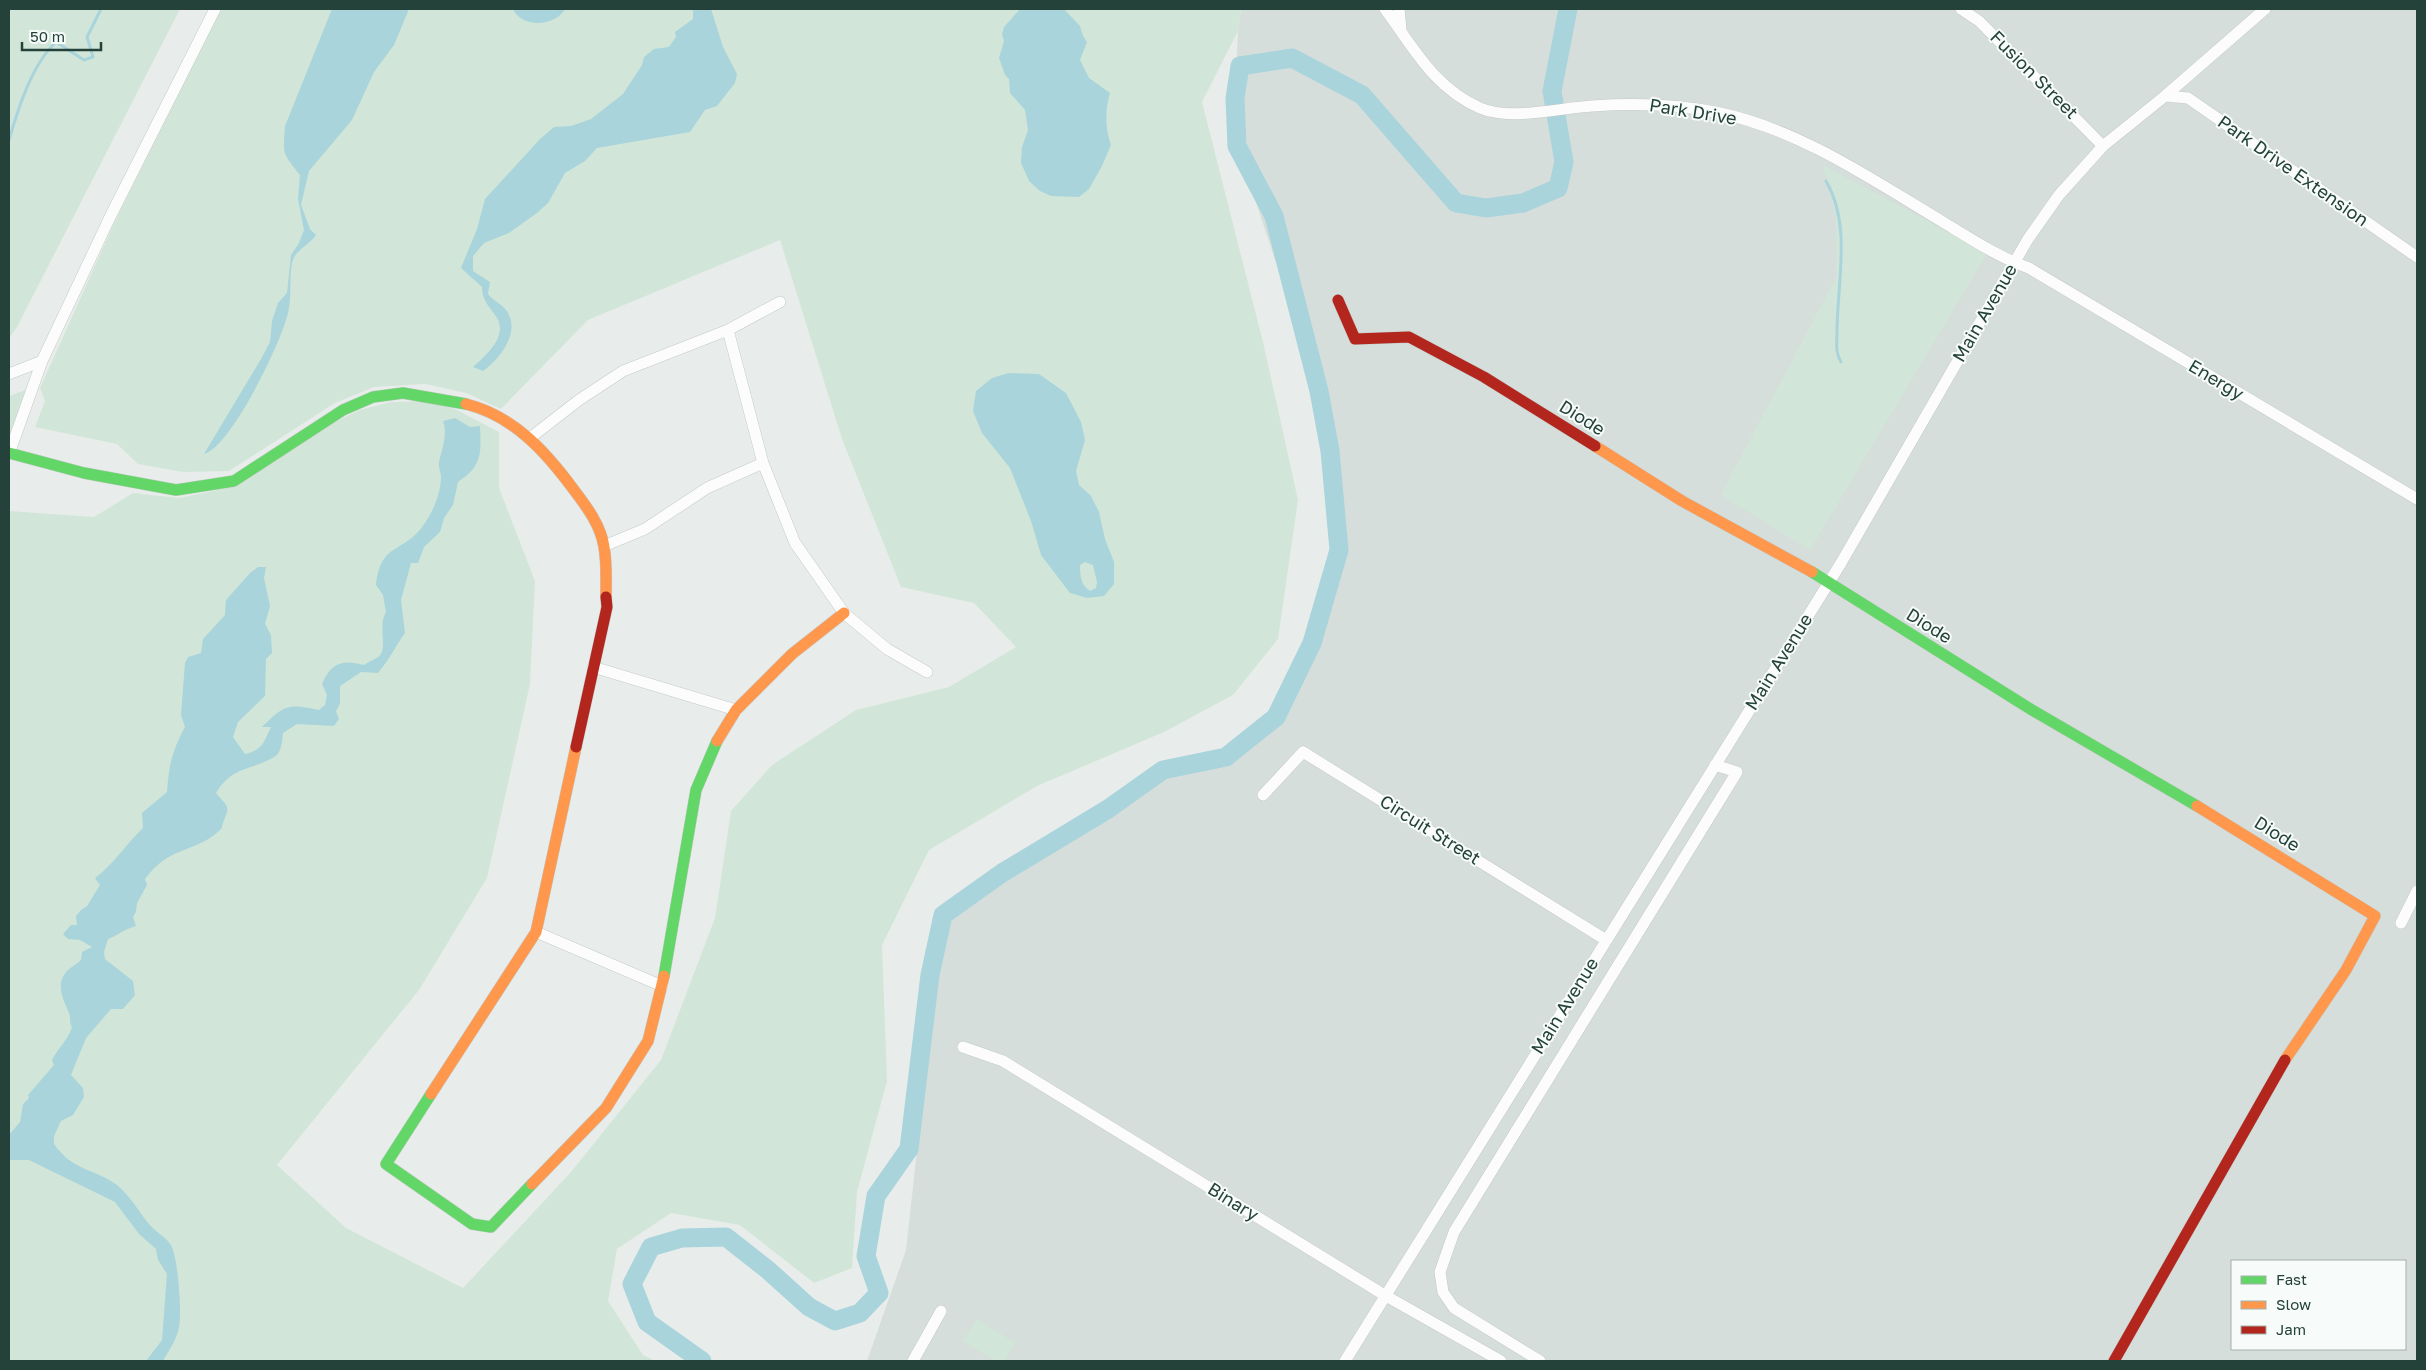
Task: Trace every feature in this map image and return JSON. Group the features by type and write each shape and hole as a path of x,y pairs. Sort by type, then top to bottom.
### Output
{"street":[{"path":"215,9 110,217 42,361 9,454 84,473 176,490 234,481 343,410 372,397 403,393 429,396 469,405 504,420 530,438 572,484 592,514 604,546 607,607 536,932 386,1164 472,1224 491,1227 606,1108 648,1041 662,986 696,790 715,745 736,710 792,654 844,613"},
{"name":"Park Drive","path":"1385,9 1423,64 1452,92 1466,102 1492,112 1517,113 1592,106 1649,104 1719,113 1750,121 1797,140 1858,172 2014,262"},
{"name":"Park Drive","path":"1399,9 1402,31"},
{"name":"Fusion Street","path":"1961,9 1979,21 2103,146"},
{"name":"Main Avenue","path":"1345,1361 1828,583 2014,262 2059,195 2103,146 2165,96 2265,9"},
{"name":"Park Drive Extension","path":"2165,96 2188,98 2417,257"},
{"name":"Energy","path":"2014,262 2029,268 2417,499"},
{"name":"Diode","path":"1338,300 1356,339 1409,337 1484,377 1682,501 1828,583 2032,710 2224,821 2374,916 2346,970 2290,1052 2114,1361"},
{"path":"530,438 579,400 623,371 671,350 728,330 780,302"},
{"path":"728,330 763,462 795,543 844,613 888,649 926,672"},
{"path":"9,374 42,361"},
{"path":"604,546 645,529 707,488 763,462"},
{"path":"593,667 736,710"},
{"name":"Circuit Street","path":"1263,795 1303,752 1606,940"},
{"path":"1540,1361 1454,1308 1443,1292 1440,1272 1454,1232 1737,772 1715,765"},
{"path":"2401,922 2417,891"},
{"path":"536,932 662,986"},
{"name":"Binary","path":"963,1047 1003,1061 1386,1296 1501,1361"},
{"path":"912,1361 941,1311"}],"shaded area":[{"path":"1241,9 2417,9 2417,1361 867,1361 906,1250 943,915 1002,873 1108,809 1163,770 1226,757 1276,717 1312,643 1339,550 1330,451 1319,391 1237,146 1235,98 1238,31"}],"green space":[{"path":"9,9 180,9 17,327 9,338"},
{"path":"221,9 1241,9 1238,31 1202,102 1263,342 1298,500 1278,639 1233,695 1164,732 1037,786 929,850 882,945 887,1081 857,1192 852,1268 814,1283 740,1225 671,1213 617,1249 608,1301 643,1355 655,1361 9,1361 9,511 94,517 133,493 179,498 237,486 337,421 360,410 391,402 431,401 457,410 499,432 499,488 535,581 530,684 487,878 419,990 277,1165 346,1228 463,1288 571,1172 661,1060 715,918 731,811 772,765 856,710 949,687 1016,647 974,603 901,587 842,439 780,240 588,320 501,409 466,393 425,384 374,387 335,403 229,471 183,472 138,464 117,444 35,427 45,401 40,388 116,219"},
{"path":"1823,165 1987,253 1810,550 1721,495 1837,276 1836,217"},
{"path":"31,388 9,440 9,396"},
{"path":"977,1319 1015,1343 1004,1361 996,1361 963,1341"}],"water":[{"path":"332,9 409,9 394,45 374,72 352,120 309,171 301,205 310,229 316,235 296,254 292,263 289,307 284,327 266,368 241,414 228,433 215,447 204,454 270,342 272,321 278,303 287,293 291,255 299,243 304,230 298,199 300,175 285,153 285,126"},
{"path":"513,9 565,9 554,19 538,23 523,20"},
{"path":"693,9 711,9 723,47 737,74 735,83 717,106 705,110 690,132 597,148 585,161 565,173 548,203 537,213 509,233 484,243 473,256 473,271 490,282 488,294 506,310 512,327 507,344 490,366 483,371 473,367 494,346 500,332 500,325 485,300 482,287 461,268 477,229 485,199 540,139 554,127 571,126 591,119 623,94 642,65 644,57 654,49 669,47 676,37 675,32 693,19"},
{"path":"1020,9 1064,9 1080,26 1087,42 1080,60 1089,78 1110,93 1106,119 1111,145 1089,189 1079,197 1051,196 1040,191 1029,181 1021,163 1022,147 1028,130 1025,110 1010,93 1009,79 1005,75 999,58 1004,41 1002,34 1004,27"},
{"path":"1009,373 1039,374 1066,393 1081,422 1085,440 1076,471 1079,485 1091,496 1099,512 1105,539 1114,562 1114,584 1104,596 1087,598 1070,593 1041,555 1031,521 1010,468 982,433 973,411 976,391 992,378","holes":["1085,562 1093,565 1097,582 1096,588 1090,591 1082,580 1080,565"]},
{"path":"455,418 470,427 480,426 479,458 472,470 458,482 453,505 444,518 440,532 424,547 418,563 411,563 401,600 405,633 389,658 378,673 361,672 340,686 340,704 336,711 339,719 334,726 297,724 283,733 277,755 236,773 222,784 216,793 227,807 222,828 201,843 164,860 154,869 145,879 147,885 137,903 136,912 133,917 136,926 108,939 104,952 105,959 133,981 135,995 123,1009 111,1009 86,1038 71,1075 83,1088 84,1097 73,1115 61,1121 54,1136 54,1144 61,1153 76,1165 108,1179 122,1189 150,1226 171,1245 176,1261 179,1285 179,1327 175,1340 163,1361 146,1361 162,1340 167,1274 158,1260 156,1249 139,1234 115,1202 29,1160 9,1160 9,1135 20,1122 23,1104 29,1098 28,1095 54,1065 52,1060 72,1027 70,1015 63,998 61,982 67,971 81,960 82,952 92,947 80,940 68,939 63,934 71,925 77,925 76,916 87,906 100,885 95,878 108,867 143,828 142,813 167,792 172,758 185,727 181,715 185,663 188,657 201,653 203,639 225,615 226,600 250,573 258,567 266,567 264,578 270,606 265,624 271,635 272,653 266,659 265,696 238,722 233,737 245,754 256,750 262,745 271,727 262,727 282,710 300,707 319,710 325,705 327,695 322,684 333,667 349,662 364,665 381,653 383,649 382,624 386,612 383,595 376,585 379,571 387,555 407,541 422,527 432,510 438,497 441,483 439,464 445,436 443,421"}],"waterway":[{"path":"9,140 21,101 33,75 47,51 56,42 84,60 93,57 87,37 101,9"},
{"path":"702,1361 647,1322 632,1284 651,1247 682,1238 726,1237 768,1270 809,1307 835,1321 860,1313 879,1293 866,1256 876,1196 909,1149 930,975 943,915 1002,873 1108,809 1163,770 1226,757 1276,717 1312,643 1339,550 1330,451 1319,391 1274,216 1237,146 1235,98 1240,66 1292,58 1362,95 1456,203 1486,208 1523,203 1558,188 1564,162 1552,91 1568,9"},
{"path":"1826,181 1834,198 1839,216 1841,235 1837,344 1841,362"}],"traffic: fast":[{"path":"9,453 84,473 176,490 234,481 343,410 373,397 403,393 466,404"},
{"path":"1812,572 2032,710 2197,806"},
{"path":"664,976 696,790 717,741"},
{"path":"431,1094 386,1164 472,1224 491,1227 532,1184"}],"traffic: slow":[{"path":"466,404 499,417 528,437 552,462 584,503 597,524 604,547 606,559 606,597"},
{"path":"1595,446 1682,501 1812,572"},
{"path":"717,741 736,710 792,654 844,613"},
{"path":"431,1094 536,932 576,747"},
{"path":"2197,806 2375,916 2346,970 2285,1060"},
{"path":"532,1184 606,1108 648,1041 664,976"}],"traffic: jam":[{"path":"1338,300 1355,339 1409,337 1484,377 1595,446"},
{"path":"576,747 607,607 606,597"},
{"path":"2114,1361 2285,1060"}]}
